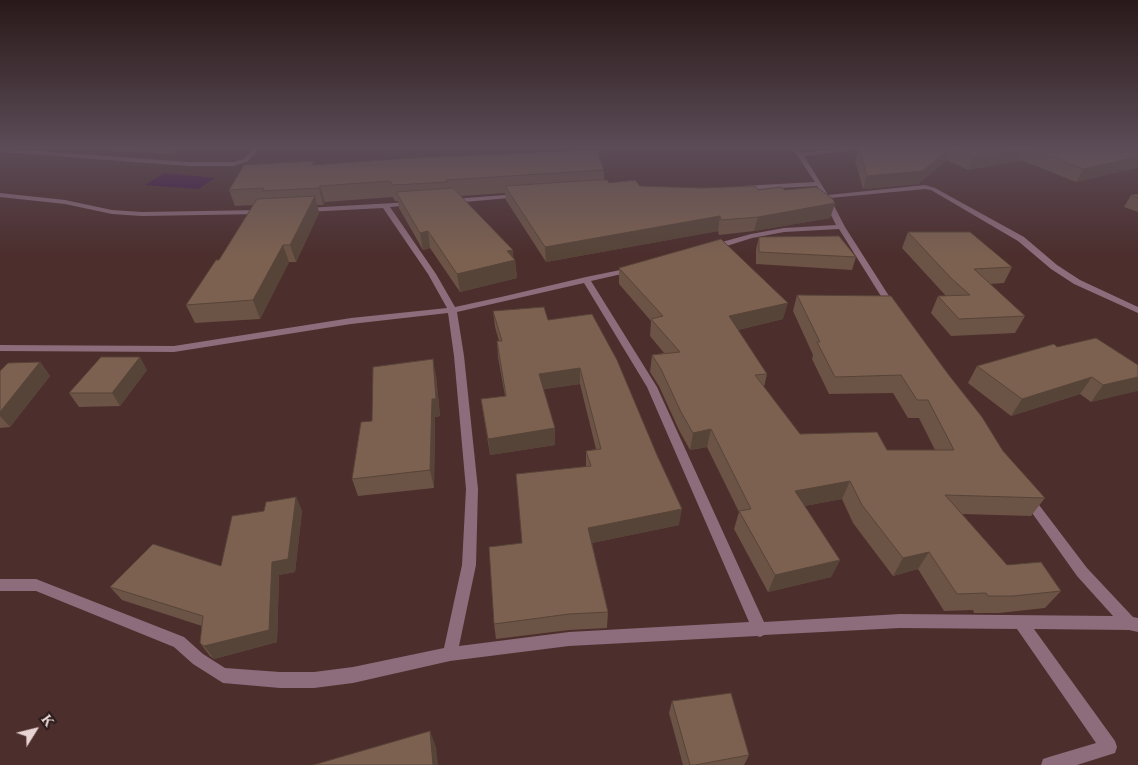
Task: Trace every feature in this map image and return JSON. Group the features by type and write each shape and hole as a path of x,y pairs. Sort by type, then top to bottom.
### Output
{"street":[{"path":"731,189 819,184 841,227 897,314"},
{"path":"825,198 925,187 933,189 1021,239 1054,267 1077,282 1138,310"},
{"path":"0,194 65,202 112,212 142,214 215,214 273,211"},
{"path":"442,202 522,196"},
{"path":"302,210 418,204"},
{"path":"385,205 432,274 452,310 459,356 472,489 470,565 450,654"},
{"path":"707,248 751,236 784,230 841,227"},
{"path":"0,348 174,350 351,321 452,310 644,266"},
{"path":"586,280 652,386 760,630"},
{"path":"1025,494 1082,572 1134,624"},
{"path":"0,585 36,585 73,599 179,642 198,659 223,675 280,680 314,680 353,675 398,667 450,654 569,639 900,622 1134,624"},
{"path":"1021,622 1109,747 1048,765"}],"shaded area":[{"path":"147,184 206,184 198,189 145,185"}],"building":[{"path":"233,184 352,184 320,186 319,188 262,191 264,188 229,190"},
{"path":"391,184 418,184 392,185"},
{"path":"540,184 638,184 640,186 701,188 755,186 758,190 781,187 785,190 816,187 832,198 835,203 758,217 721,220 720,216 545,247 505,186"},
{"path":"453,188 513,250 507,251 515,260 457,274 428,231 420,233 396,192"},
{"path":"315,196 290,245 283,245 253,300 186,305 216,260 219,260 257,199"},
{"path":"908,232 970,232 1012,267 974,269 1025,316 959,319 938,296 970,295 951,278"},
{"path":"839,236 856,257 759,252 759,237"},
{"path":"721,239 788,303 729,316 767,374 755,375 800,434 877,432 887,450 954,450 928,400 917,400 901,375 835,377 817,342 820,342 797,295 891,296 982,417 1003,451 1045,498 945,495 1007,565 1041,562 1061,591 1013,596 988,596 986,593 957,594 929,552 903,558 862,505 850,481 795,491 840,560 775,575 739,511 751,509 711,429 693,433 652,355 680,352 651,319 663,316 619,268"},
{"path":"544,307 548,320 592,314 617,360 682,509 588,528 608,612 569,614 494,624 489,547 522,543 516,474 591,466 586,451 601,449 580,368 539,374 555,428 488,439 481,399 506,396 497,341 502,341 493,311"},
{"path":"1096,338 1138,365 1138,377 1103,385 1092,377 1022,399 977,366 1054,344 1057,347"},
{"path":"101,357 140,357 112,393 69,393"},
{"path":"433,359 436,399 432,399 430,470 352,479 361,422 372,421 373,367"},
{"path":"40,362 0,412 0,371 8,363"},
{"path":"296,497 288,559 272,562 269,630 204,646 200,643 203,616 110,587 153,544 221,566 232,516 264,511 266,502"},
{"path":"731,693 749,755 690,765 672,701"},
{"path":"430,731 433,765 313,765"}]}
